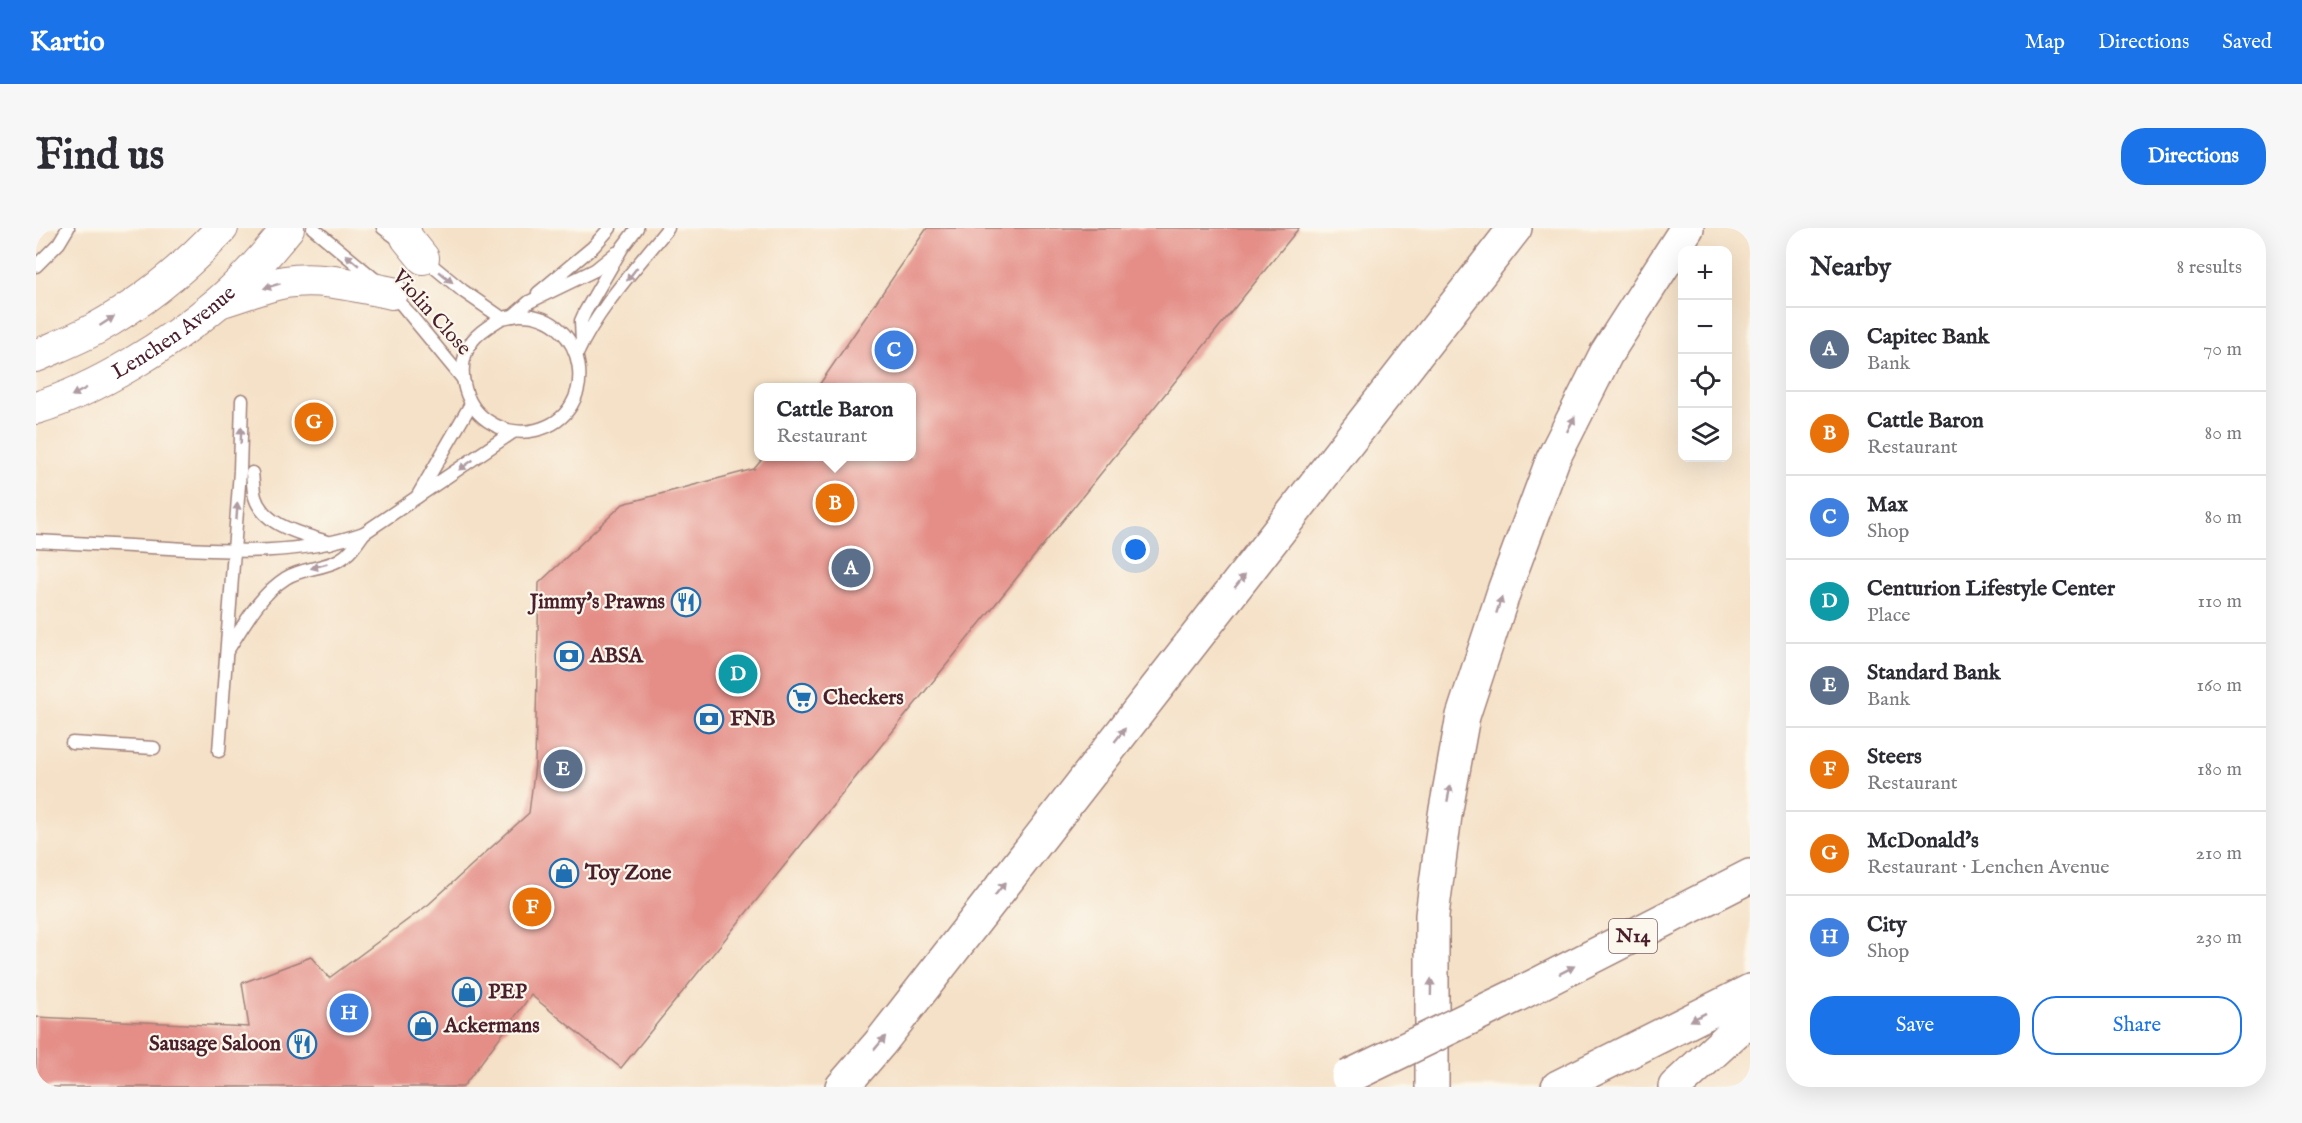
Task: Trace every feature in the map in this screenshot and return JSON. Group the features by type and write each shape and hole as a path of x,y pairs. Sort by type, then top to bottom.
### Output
{"highway":[{"path":"842,1087 880,1043 1515,228"},
{"path":"1432,1087 1432,915 1445,815 1463,716 1504,588 1553,459 1606,354 1687,228"},
{"name":"N14","path":"1339,1082 1515,996 1750,876"},
{"path":"1558,1087 1750,991"},
{"path":"1675,1087 1736,1031 1750,1022"}],"main road":[{"name":"Lenchen Avenue","path":"36,356 96,328 146,296 197,254 222,228"},
{"name":"Lenchen Avenue","path":"36,408 65,399 110,376 167,340 219,302 261,260 288,228"},
{"path":"404,228 407,238 423,258"},
{"path":"219,302 286,282 335,282 392,293"}],"lane":[{"path":"36,266 59,243 68,228"},
{"name":"Violin Close","path":"313,228 392,293 463,379"},
{"name":"Violin Close","path":"383,228 464,291 507,317"},
{"path":"507,317 529,302 593,247 610,228"},
{"path":"582,342 582,321 585,312 622,248 637,228"},
{"path":"36,541 234,552 314,547 364,533 513,432 528,432 543,428 556,421 567,411 575,398 579,384 580,369 577,354 582,342 607,305 668,228"},
{"path":"529,302 595,270 622,248"},
{"name":"Violin Close","path":"513,432 496,427 482,417 471,404 463,379 464,360 472,342 485,328 507,317 520,315 538,318 555,325 568,338 577,354"},
{"path":"219,751 234,552 242,399"},
{"path":"417,498 471,404"},
{"path":"252,473 254,496 259,507 269,517 297,532 332,543"},
{"path":"227,652 262,599 277,584 289,576 338,560 354,547 364,533"},
{"path":"72,743 154,748"}],"building":[{"path":"927,228 1299,228 621,1068 531,995 463,1087 36,1087 36,1017 249,1027 242,983 311,957 329,978 429,904 529,813 535,765 539,583 623,504 754,469 761,461 916,461 916,383 820,383"}],"place":[{"name":"Max","path":"894,350"},
{"name":"McDonald's","path":"314,422"},
{"name":"Cattle Baron","path":"835,503"},
{"name":"Capitec Bank","path":"851,568"},
{"name":"Jimmy's Prawns","path":"686,602"},
{"name":"ABSA","path":"569,656"},
{"name":"Centurion Lifestyle Center","path":"738,674"},
{"name":"Checkers","path":"802,698"},
{"name":"FNB","path":"709,719"},
{"name":"Standard Bank","path":"563,769"},
{"name":"Toy Zone","path":"564,873"},
{"name":"Steers","path":"532,907"},
{"name":"PEP","path":"467,992"},
{"name":"City","path":"349,1013"},
{"name":"Ackermans","path":"423,1026"},
{"name":"Sausage Saloon","path":"302,1044"}]}
